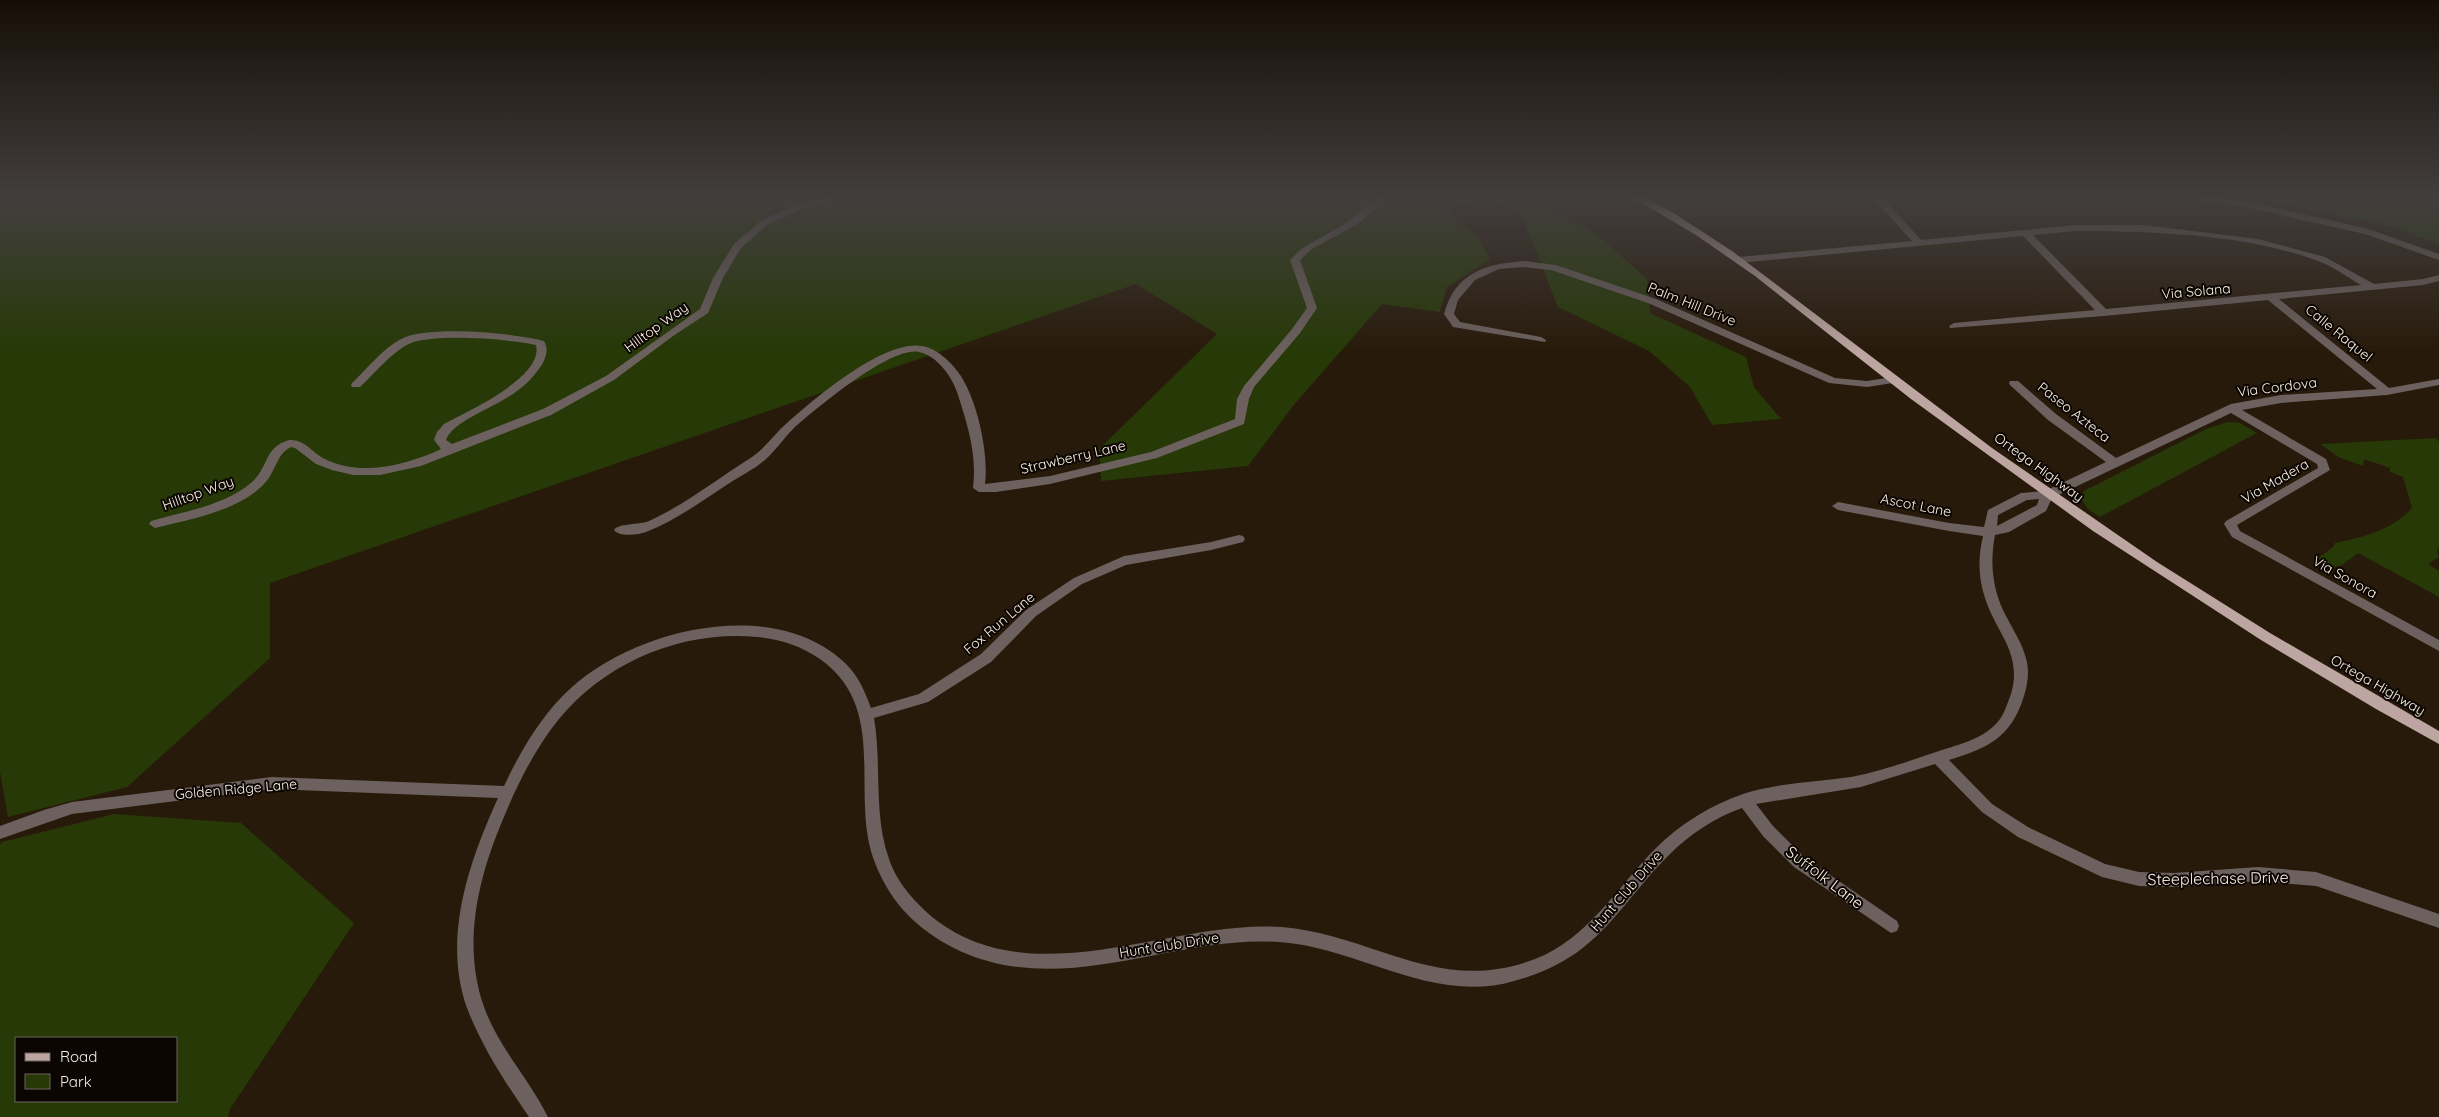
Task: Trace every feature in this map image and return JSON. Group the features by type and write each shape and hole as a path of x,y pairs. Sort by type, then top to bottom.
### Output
{"main road":[{"name":"Ortega Highway","path":"1721,249 1789,298 1893,380 2047,495 2240,622 2351,689 2439,738"}],"street":[{"name":"Hilltop Way","path":"155,524 223,503 244,493 269,472 275,452 291,443 300,443 319,460 351,471 386,471 425,462 453,448 547,412 610,378 669,334 704,311 718,278 735,249"},
{"name":"Strawberry Lane","path":"620,530 642,529 664,519 761,457 790,426 863,368 878,360 906,350 921,349 928,352 950,369 959,381 976,432 981,470 978,488 996,488 1050,480 1153,455 1240,421 1243,399 1248,386 1296,331 1312,308 1295,260 1307,249"},
{"path":"1738,260 1854,249"},
{"path":"2042,249 2104,313"},
{"path":"2285,249 2322,259 2371,286"},
{"path":"2417,249 2439,257"},
{"name":"Palm Hill Drive","path":"1541,340 1457,324 1449,314 1454,299 1471,278 1497,266 1533,265 1552,267 1652,301 1833,381 1867,384 1893,380"},
{"name":"Via Solana","path":"1954,326 2272,298 2371,286 2423,282 2439,278"},
{"name":"Calle Raquel","path":"2272,298 2387,392"},
{"path":"356,385 398,345 412,339 506,337 529,339 540,343 542,354 537,364 507,395 457,421 443,432 441,443 453,448"},
{"name":"Via Cordova","path":"2047,495 2231,408 2281,399 2387,392 2439,382"},
{"name":"Paseo Azteca","path":"2014,384 2052,417 2115,462"},
{"name":"Via Madera","path":"2231,408 2322,462 2324,470 2230,524 2236,534"},
{"path":"1988,532 2005,529 2042,508 2047,495"},
{"name":"Hunt Club Drive","path":"507,792 523,761 558,710 597,676 633,654 694,634 723,630 749,630 795,638 832,659 854,682 868,714 873,777 872,819 877,848 885,870 910,909 936,930 963,945 992,956 1022,962 1059,963 1205,937 1263,933 1321,940 1418,972 1455,978 1489,978 1516,974 1549,962 1576,946 1610,914 1668,843 1714,812 1744,800 1798,789 1884,776 1977,745 2005,724 2023,681 2014,638 1992,600 1984,562 1988,532 1992,523 1992,512 2025,496 2047,495"},
{"name":"Ascot Lane","path":"1838,506 1949,527 1988,532"},
{"name":"Via Sonora","path":"2236,534 2439,646"},
{"name":"Fox Run Lane","path":"868,714 923,698 930,694 986,658 1031,613 1078,581 1124,561 1239,539"},
{"name":"Steeplechase Drive","path":"1938,758 1987,808 2023,832 2102,870 2148,879 2174,880 2258,874 2316,879 2439,921"},
{"name":"Golden Ridge Lane","path":"0,833 44,816 72,808 272,783 507,792"},
{"path":"507,792 478,866 470,908 465,959 472,1004 496,1052 539,1117"},
{"name":"Suffolk Lane","path":"1744,800 1768,831 1799,862 1891,926"}],"green space":[{"path":"0,249 1484,249 1490,259 1447,287 1440,312 1382,304 1293,406 1248,466 1101,481 1099,449 1217,334 1136,284 270,583 270,658 127,787 8,817 0,772"},
{"path":"1535,249 1614,249 1647,279 1650,313 1746,357 1754,387 1781,419 1712,425 1690,387 1649,351 1558,307"},
{"path":"2228,422 2240,423 2257,433 2100,517 2087,508 2080,497 2084,491 2206,429"},
{"path":"2436,438 2439,442 2439,548 2437,550 2439,557 2428,564 2439,571 2439,597 2358,553 2342,565 2331,568 2318,558 2333,547 2335,543 2377,532 2396,522 2412,508 2403,477 2390,472 2390,468 2364,459 2363,466 2338,457 2320,444"},
{"path":"114,814 241,823 354,923 230,1109 228,1117 0,1117 0,845 2,842"}]}
